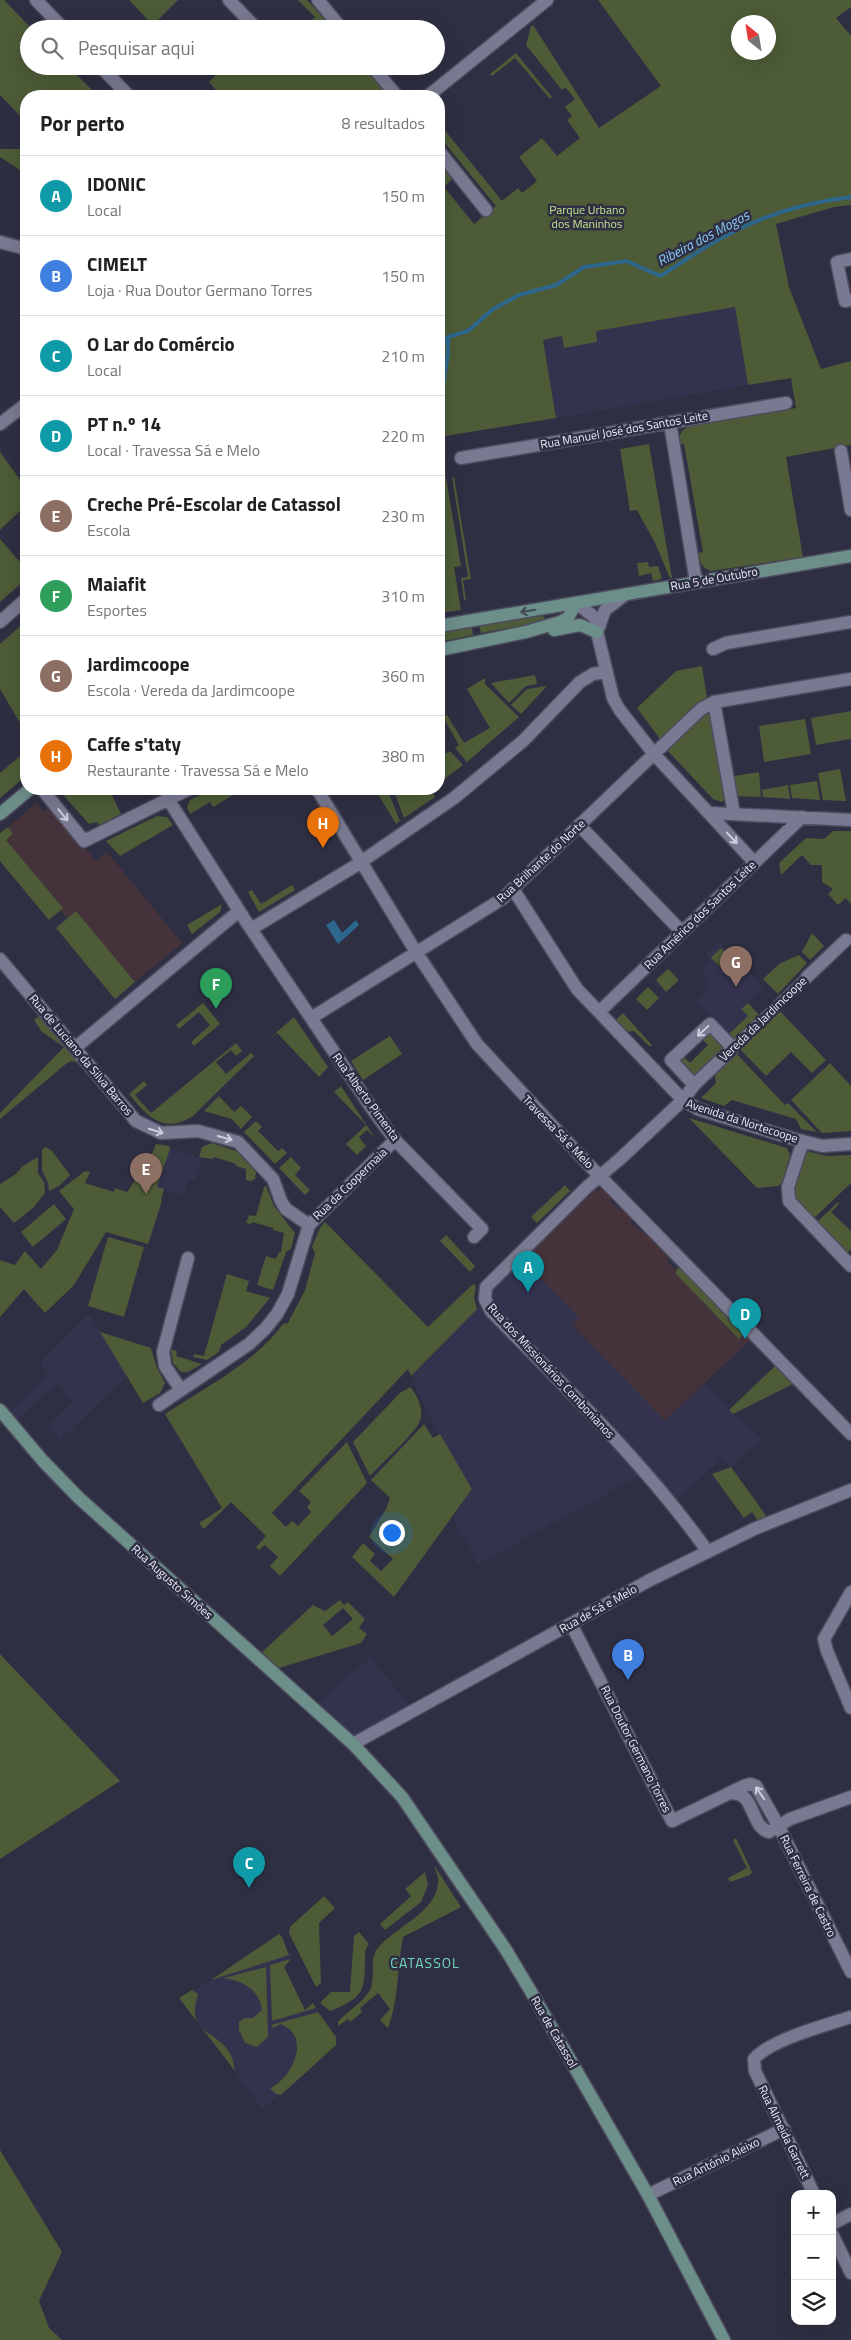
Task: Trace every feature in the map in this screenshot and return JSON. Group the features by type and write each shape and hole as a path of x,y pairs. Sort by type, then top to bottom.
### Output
{"main road":[{"name":"Rua 5 de Outubro","path":"445,625 851,556"},
{"path":"445,649 526,632 560,622 568,618 576,603"},
{"path":"526,632 580,626 598,629"},
{"path":"0,814 23,795"},
{"name":"Rua Augusto Simões","path":"0,1410 43,1461 79,1498 354,1744"},
{"name":"Rua de Catassol","path":"354,1744 408,1804 506,1950 648,2195 724,2340"}],"street":[{"path":"36,0 55,20"},
{"path":"229,0 248,20"},
{"path":"318,0 335,20"},
{"path":"435,90 547,0"},
{"path":"109,75 123,90"},
{"path":"380,75 392,90"},
{"path":"445,159 486,210"},
{"path":"0,242 20,247"},
{"path":"851,259 837,262 845,301 851,300"},
{"name":"Rua Manuel José dos Santos Leite","path":"461,458 786,403"},
{"path":"0,424 20,409"},
{"path":"670,423 696,582"},
{"path":"841,451 851,510"},
{"path":"598,629 601,616 607,607 626,594"},
{"path":"576,603 593,616 598,629 605,672 619,710 654,754 754,862"},
{"path":"0,622 20,604"},
{"path":"713,649 726,642 851,622"},
{"path":"251,929 360,861 432,813 489,771 535,730 580,682 593,674 605,672"},
{"path":"734,814 714,702 851,679"},
{"name":"Rua Brilhante do Norte","path":"416,952 494,904 513,889 698,711 714,702"},
{"path":"47,795 84,841 176,795"},
{"name":"Travessa Sá e Melo","path":"321,795 416,952 476,1044 600,1176 851,1434"},
{"name":"Rua Alberto Pimenta","path":"168,799 310,1018 395,1140 482,1229 474,1237"},
{"path":"710,813 851,820"},
{"name":"Rua Américo dos Santos Leite","path":"599,1012 802,818"},
{"path":"579,825 682,932"},
{"path":"513,889 570,980 683,1100"},
{"path":"75,1048 239,911"},
{"name":"Vereda da Jardimcoope","path":"683,1100 694,1085 807,977 849,940"},
{"path":"310,1018 416,952"},
{"name":"Rua de Luciano da Silva Barros","path":"0,959 140,1124 161,1134 198,1131 241,1144 273,1179 286,1209 309,1225"},
{"path":"694,1085 671,1060 710,1024 733,1048"},
{"name":"Avenida da Nortecoope","path":"600,1176 683,1100 698,1109 822,1146 851,1144"},
{"name":"Rua da Coopermaia","path":"159,1405 257,1337 277,1314 292,1284 309,1225 395,1140"},
{"path":"803,1141 788,1187 789,1201 851,1266"},
{"name":"Rua dos Missionários Combonianos","path":"600,1176 490,1281 485,1292 486,1303 491,1311 652,1478 708,1552"},
{"path":"181,1390 165,1366 163,1352 188,1258"},
{"name":"Rua de Sá e Melo","path":"354,1744 650,1580 786,1515 851,1490"},
{"path":"851,1592 824,1639 827,1651 851,1708"},
{"name":"Rua Doutor Germano Torres","path":"571,1624 672,1821 727,1794"},
{"name":"Rua Ferreira de Castro","path":"727,1794 746,1785 756,1786 779,1827 851,1972"},
{"path":"779,1827 790,1819 851,1797"},
{"name":"Rua Almeida Garrett","path":"812,2190 754,2071 754,2059 758,2054 788,2038 851,2017"},
{"name":"Rua António Aleixo","path":"648,2195 784,2129"},
{"path":"836,2222 851,2214"},
{"path":"832,2235 851,2273"}],"shaded area":[{"path":"776,300 789,378 556,418 543,340"},
{"path":"36,803 44,812 50,807 96,861 107,852 182,943 135,982 76,912 67,919 60,910 63,908 6,840 13,834 8,827"},
{"path":"719,941 764,988 741,1009 748,1016 728,1035 696,1001 710,987 705,982 709,978 701,970 711,960 706,954"},
{"path":"161,1147 202,1158 195,1174 197,1175 196,1181 189,1179 184,1195 164,1190 153,1233 148,1244 106,1232"},
{"path":"603,1189 611,1197 610,1201 619,1209 622,1208 632,1218 631,1222 640,1231 645,1231 668,1255 667,1261 675,1269 681,1269 750,1340 665,1421 572,1325 579,1318 523,1260 588,1197 596,1190"},
{"path":"518,1255 579,1318 572,1325 665,1421 704,1384 739,1420 762,1438 731,1467 722,1458 674,1503 491,1310 488,1285"},
{"path":"484,1301 643,1470 636,1478 478,1564 453,1518 472,1488 430,1418 411,1376"},
{"path":"89,1314 127,1376 60,1440 47,1426 73,1402 57,1383 13,1424 6,1416 49,1374 40,1363"},
{"path":"371,1658 413,1709 354,1743 316,1709 342,1680"},
{"path":"279,1934 291,1959 284,1967 305,2010 313,2003 336,2037 336,2045 262,2109 179,1998 211,1980"}],"green space":[{"path":"0,0 4,0 23,20 20,20 20,75 77,75 92,90 20,90 20,116 0,95"},
{"path":"129,0 178,0 158,20 148,20"},
{"path":"298,0 307,0 326,20 312,20 315,17"},
{"name":"Parque Urbano dos Maninhos","path":"598,0 851,0 851,7 836,18 851,36 851,205 834,207 776,224 789,287 821,369 851,361 851,445 786,457 803,557 711,571 703,567 699,557 698,553 703,552 684,444 680,444 679,438 681,433 690,426 796,408 791,378 748,385 735,307 596,331 597,342 564,348 562,336 543,340 556,418 445,436 445,188 474,224 496,206 445,143 445,130 502,201 518,188 522,193 537,181 519,157 542,138 557,156 580,138 567,120 572,116 565,107 575,99 565,87 562,90 526,45 531,26 533,25 599,128 661,86"},
{"path":"516,53 552,97 550,99 515,58 492,76 490,74"},
{"path":"216,75 372,75 384,90 216,90 209,82"},
{"path":"0,149 20,149 20,170 0,157"},
{"path":"445,170 452,179 445,186"},
{"path":"649,444 672,578 670,578 655,543 637,510 630,511 620,449"},
{"path":"0,452 20,480 20,511 0,530"},
{"path":"445,472 461,566 454,567 461,610 445,612"},
{"path":"452,477 454,477 471,579 463,580 466,600 464,600 461,578 468,577"},
{"path":"0,539 20,562 20,584 0,602"},
{"path":"648,562 649,567 658,566 662,579 653,581 651,573 639,576 637,563"},
{"path":"542,615 545,618 543,622 481,633 479,625"},
{"path":"20,626 20,723 0,689 0,644"},
{"path":"472,627 473,635 445,641 445,631"},
{"path":"702,666 707,698 695,705 660,739 637,708 676,671"},
{"path":"535,675 537,684 526,686 509,703 491,683"},
{"path":"485,678 485,684 519,717 467,762 455,748 459,745 445,720 445,716 447,715 464,743 490,728 467,689"},
{"path":"547,686 521,714 511,705 527,689"},
{"path":"851,711 851,739 816,745 811,718"},
{"path":"711,712 726,798 722,802 713,799 668,751 701,716"},
{"path":"805,719 811,754 764,762 759,726"},
{"path":"450,751 463,765 445,778 445,754"},
{"path":"20,756 20,781 0,798 0,773"},
{"path":"729,765 732,765 734,776 759,772 761,797 734,796"},
{"path":"840,769 846,801 823,800 818,773"},
{"path":"817,781 820,800 792,798 790,785"},
{"path":"788,785 790,799 763,797 762,790"},
{"path":"64,795 112,795 121,814 99,825 97,822 89,824"},
{"path":"200,795 233,795 213,807 210,802 190,814 187,807 190,800"},
{"path":"379,795 389,795 400,821 396,824"},
{"path":"395,795 434,795 435,797 404,818"},
{"path":"157,816 167,817 173,825 120,856 106,841"},
{"path":"8,827 13,834 6,840 63,908 49,920 0,861 0,833"},
{"path":"833,831 851,831 851,904 846,898 838,905 828,894 833,889 822,882 822,865 811,865 802,855 781,875 779,863 806,838 824,839"},
{"path":"292,885 295,890 259,912 248,892 252,890 261,904"},
{"path":"222,904 220,912 192,934 187,925"},
{"path":"76,911 135,982 115,999 56,928"},
{"path":"812,933 824,946 810,960 802,952"},
{"path":"721,948 740,967 731,977 711,958"},
{"path":"799,955 807,963 778,994 763,979 779,964"},
{"path":"668,969 679,980 666,992 656,980"},
{"path":"648,987 659,998 647,1010 636,999"},
{"path":"203,1003 220,1024 194,1046 191,1042 210,1025 199,1012 179,1029 176,1025"},
{"path":"748,1003 761,1017 734,1043 729,1034 748,1016 741,1009"},
{"path":"778,1009 826,1060 812,1073 791,1052 766,1076 738,1047"},
{"path":"623,1013 652,1045 650,1047 634,1031 627,1032 616,1020"},
{"path":"39,1016 78,1063 72,1061 67,1063 0,1119 0,1113 64,1047 42,1032 34,1020"},
{"path":"294,1017 328,1067 319,1077 277,1033 270,1038"},
{"path":"712,1031 728,1049 694,1081 677,1063 684,1057 690,1063 708,1045 703,1040"},
{"path":"390,1036 402,1054 363,1080 351,1061"},
{"path":"236,1043 242,1051 236,1056 231,1050 216,1062 226,1074 251,1053 254,1056 193,1116 173,1124 164,1123 149,1116 129,1094 144,1081 147,1085 135,1095 151,1113"},
{"path":"734,1051 785,1105 788,1103 817,1132 801,1129 796,1119 732,1100 724,1106 701,1098 716,1083 714,1070"},
{"path":"830,1063 851,1086 851,1131 822,1133 791,1100"},
{"path":"341,1086 375,1138 367,1130 359,1137 366,1146 357,1155 346,1144 366,1125 334,1092"},
{"path":"219,1096 234,1112 241,1106 252,1117 241,1129 232,1119 204,1111"},
{"path":"689,1118 787,1148 790,1155 782,1183 778,1186 757,1188"},
{"path":"256,1121 262,1127 258,1131 278,1151 282,1148 287,1153 275,1164 244,1132"},
{"path":"212,1143 236,1151 256,1172 255,1179 251,1181 246,1180 246,1169 236,1166 236,1164 214,1157 213,1159 199,1157 202,1147"},
{"path":"156,1144 169,1146 170,1149 157,1187 164,1189 148,1244 106,1232 74,1285 45,1313 24,1289 0,1317 0,1260 15,1265 25,1251 41,1269 57,1250 74,1209 59,1191 85,1171 90,1172 85,1183 114,1192 115,1188 127,1192 151,1156"},
{"path":"46,1147 52,1151 70,1175 59,1186 49,1191 48,1183 42,1170 42,1149"},
{"path":"806,1151 827,1156 851,1155 851,1183 812,1220 796,1202 793,1189"},
{"path":"38,1157 38,1173 44,1182 45,1193 34,1207 14,1223 0,1207 0,1184"},
{"path":"291,1157 301,1168 295,1175 310,1190 305,1195 279,1168"},
{"path":"565,1185 570,1191 537,1223 531,1217"},
{"path":"266,1186 274,1206 295,1233 291,1249 286,1252 273,1290 257,1285 266,1256 276,1259 279,1252 281,1252 284,1233 252,1222 251,1224 246,1223 249,1215 256,1216 264,1187"},
{"path":"838,1202 839,1204 831,1212 851,1231 851,1249 846,1254 816,1223"},
{"path":"54,1204 66,1219 33,1247 21,1232"},
{"path":"325,1222 428,1327 473,1284 476,1286 474,1298 477,1309 411,1376 408,1369 272,1513 286,1527 292,1521 298,1526 311,1512 307,1507 311,1502 299,1491 347,1442 367,1483 280,1576 270,1566 278,1557 265,1545 259,1550 256,1547 266,1536 231,1502 204,1529 199,1523 222,1508 165,1414 228,1374 259,1350 283,1324 288,1323 305,1290 315,1253 312,1247 320,1228"},
{"path":"446,1235 475,1266 470,1272 440,1241"},
{"path":"108,1237 144,1247 124,1317 88,1306"},
{"path":"677,1268 681,1269 744,1334 739,1339 676,1274"},
{"path":"227,1274 249,1281 246,1291 270,1298 246,1327 221,1345 219,1352 207,1360 193,1357 194,1354 204,1356"},
{"path":"100,1332 151,1348 157,1368 165,1383 160,1393 143,1403"},
{"path":"171,1349 177,1351 176,1356 202,1364 188,1372 181,1372 173,1363"},
{"path":"775,1366 793,1384 733,1414 729,1410"},
{"path":"410,1387 416,1394 420,1404 421,1419 404,1442 370,1476 353,1442 400,1393"},
{"path":"424,1424 433,1438 440,1434 472,1489 394,1597 352,1557 363,1543 375,1554 370,1561 381,1571 393,1559 369,1537 386,1509 390,1498 371,1480"},
{"path":"731,1467 767,1517 758,1521 752,1512 744,1518 712,1474"},
{"path":"340,1600 344,1605 348,1602 365,1619 359,1628 367,1634 361,1643 279,1668 262,1652 313,1605 325,1611","holes":["343,1608 353,1619 332,1636 323,1625"]},
{"path":"0,1654 120,1781 0,1859"},
{"path":"736,1838 752,1872 750,1875 730,1882 728,1878 747,1868 733,1840"},
{"path":"434,1865 461,1907 403,1937 396,1995 388,2028 380,2020 390,2009 378,1993 360,2008 362,2012 350,2022 348,2019 338,2026 338,2022 370,1990 372,1985 373,1958 377,1949 384,1941 422,1912 430,1903 438,1883"},
{"path":"425,1872 428,1885 421,1902 385,1930 380,1924 411,1896 405,1889"},
{"path":"324,1896 335,1908 319,1923 321,1983 316,1987 289,1933 290,1927"},
{"path":"359,1932 369,1944 365,1952 363,1986 356,1997 330,2011 320,2003 331,1992 350,1992 354,1936"},
{"path":"279,1934 289,1955 211,1980"},
{"path":"291,1959 284,1967 305,2010 313,2003 316,2008 272,2021 270,1965"},
{"path":"266,1967 268,2037 257,2047 245,2043 239,2030 239,2022 245,2018 253,2018 262,2010 260,2003 254,1991 249,1987 238,1981 224,1978"},
{"path":"192,1990 198,1994 195,2007 198,2023 179,1998"},
{"path":"318,2012 336,2037 336,2045 281,2095 276,2094 270,2088 277,2084 289,2071 297,2046 295,2038 289,2029 281,2024 273,2028 271,2025"},
{"path":"204,2030 225,2046 233,2061 235,2071"},
{"path":"0,2150 62,2252 39,2301 49,2328 62,2340 0,2340"}],"water":[{"path":"334,920 342,933 356,920 359,925 338,944 326,925"}],"waterway":[{"name":"Ribeira dos Mogos","path":"445,341 448,337 468,331 493,309 519,295 556,285 584,267 627,261 660,276 720,239 758,220 820,202 851,197"},
{"path":"445,373 448,337"}],"place":[{"name":"Caffe s'taty","path":"323,848"},
{"name":"Jardimcoope","path":"736,987"},
{"name":"Maiafit","path":"216,1009"},
{"name":"Creche Pré-Escolar de Catassol","path":"146,1194"},
{"name":"IDONIC","path":"528,1292"},
{"name":"PT n.º 14","path":"745,1339"},
{"name":"CIMELT","path":"628,1680"},
{"name":"O Lar do Comércio","path":"249,1888"}],"district":[{"name":"CATASSOL","path":"425,1963"}]}
